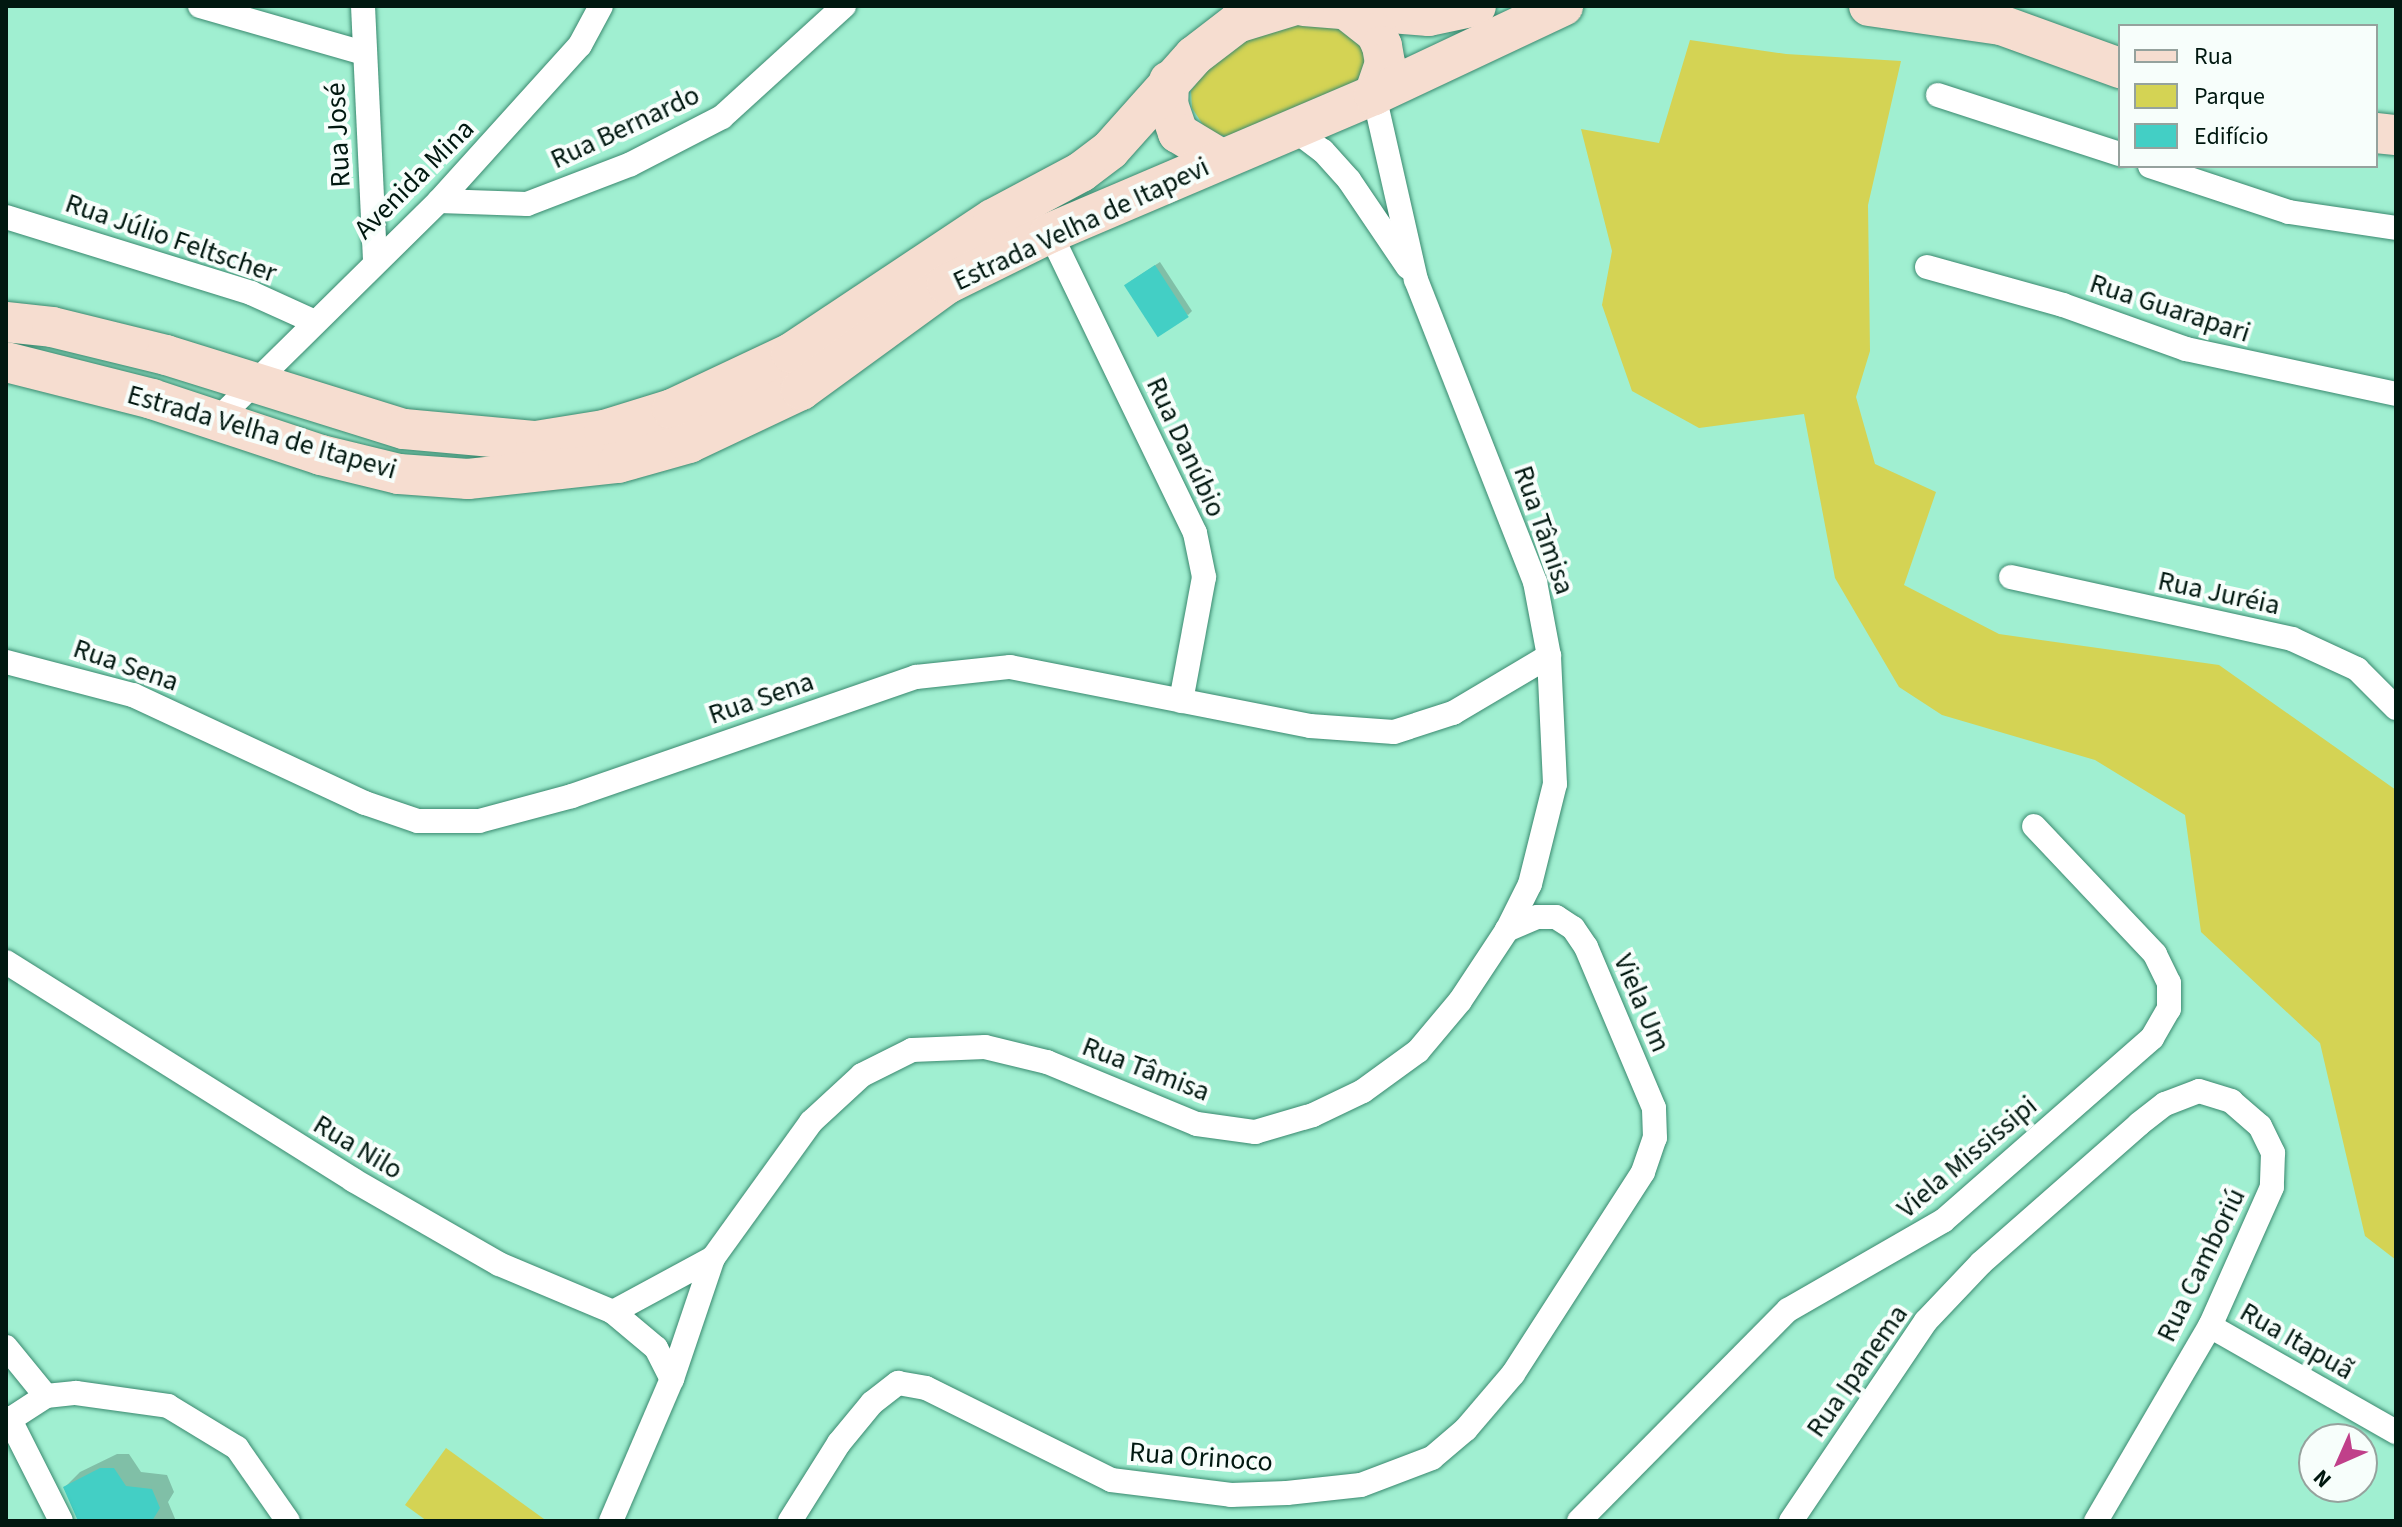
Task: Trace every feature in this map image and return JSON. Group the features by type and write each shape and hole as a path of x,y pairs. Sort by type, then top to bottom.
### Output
{"main road":[{"name":"Estrada Velha de Itapevi","path":"6,322 109,340 404,429 474,439 536,441 604,430 672,409 791,353 993,219 1081,172 1110,150 1169,81 1237,23 1292,6"},
{"path":"1304,6 1429,16 1476,6"},
{"name":"Estrada Velha de Itapevi","path":"6,362 399,474 468,479 618,463 689,443 801,390 947,284 1050,233 1374,95 1563,6"},
{"path":"1869,6 2001,25 2118,67"},
{"path":"1343,7 1376,33 1382,46 1385,63 1374,95"},
{"path":"1169,81 1168,104 1178,133 1221,159"}],"street":[{"path":"200,6 364,53"},
{"name":"Rua José","path":"363,6 375,261"},
{"name":"Avenida Mina","path":"216,421 439,201 580,45 601,6"},
{"name":"Rua Bernardo","path":"439,201 527,204 631,164 722,117 844,6"},
{"name":"Rua Tâmisa","path":"611,1521 672,1379 713,1258 811,1122 862,1075 912,1050 985,1047 1047,1062 1197,1124 1255,1132 1313,1115 1363,1091 1418,1051 1460,1001 1507,930 1530,884 1555,784 1549,656 1535,582 1416,280 1374,95"},
{"path":"1938,95 2118,153"},
{"name":"Rua Tâmisa","path":"1292,128 1323,151 1349,180 1416,280"},
{"path":"2156,168 2289,212 2396,228"},
{"name":"Rua Júlio Feltscher","path":"6,217 251,293 315,322"},
{"name":"Rua Danúbio","path":"1050,233 1195,533 1203,589 1181,701"},
{"name":"Rua Guarapari","path":"1927,267 2063,305 2186,349 2396,394"},
{"name":"Rua Juréia","path":"2011,577 2292,639 2357,669 2396,708"},
{"name":"Rua Sena","path":"6,662 133,695 365,803 418,821 479,821 572,796 916,677 1010,667 1310,726 1394,732 1453,713 1549,656"},
{"name":"Viela Mississipi","path":"1579,1521 1788,1310 1943,1221 2152,1038 2169,1009 2169,983 2155,954 2034,826"},
{"name":"Viela Um","path":"1507,930 1537,917 1556,917 1573,928 1586,947 1654,1108 1655,1138 1643,1172"},
{"name":"Rua Nilo","path":"6,962 353,1180 499,1264 613,1312 656,1348 672,1379"},
{"name":"Rua Camboriú","path":"1981,1263 2139,1124 2165,1104 2199,1091 2231,1101 2260,1126 2273,1153 2272,1187 2210,1326 2096,1521"},
{"name":"Rua Orinoco","path":"790,1521 839,1443 872,1403 898,1383 926,1388 1111,1480 1231,1495 1361,1485 1391,1476 1432,1458 1466,1429 1513,1374 1643,1172"},
{"path":"613,1312 713,1258"},
{"name":"Rua Ipanema","path":"1791,1521 1926,1321 1981,1263"},
{"name":"Rua Itapuã","path":"2210,1326 2396,1432"},
{"path":"6,1347 46,1396"},
{"path":"61,1521 8,1420 46,1396 76,1393 168,1406 237,1448 288,1521"}],"green space":[{"path":"1299,17 1364,34 1366,77 1236,137 1209,134 1192,108 1191,91 1201,77 1241,39"},
{"path":"1690,40 1786,54 1901,61 1868,205 1870,351 1856,397 1875,464 1936,492 1904,585 1999,634 2219,665 2396,790 2396,1260 2365,1236 2320,1043 2201,932 2185,815 2095,760 1942,715 1899,687 1835,578 1804,414 1699,428 1632,391 1602,305 1612,251 1581,129 1659,143"},
{"path":"446,1448 543,1521 427,1521 405,1505"}],"building":[{"path":"1155,265 1189,317 1158,337 1124,285"},
{"path":"100,1468 114,1468 126,1486 152,1489 160,1508 152,1521 78,1521 63,1487"}]}
